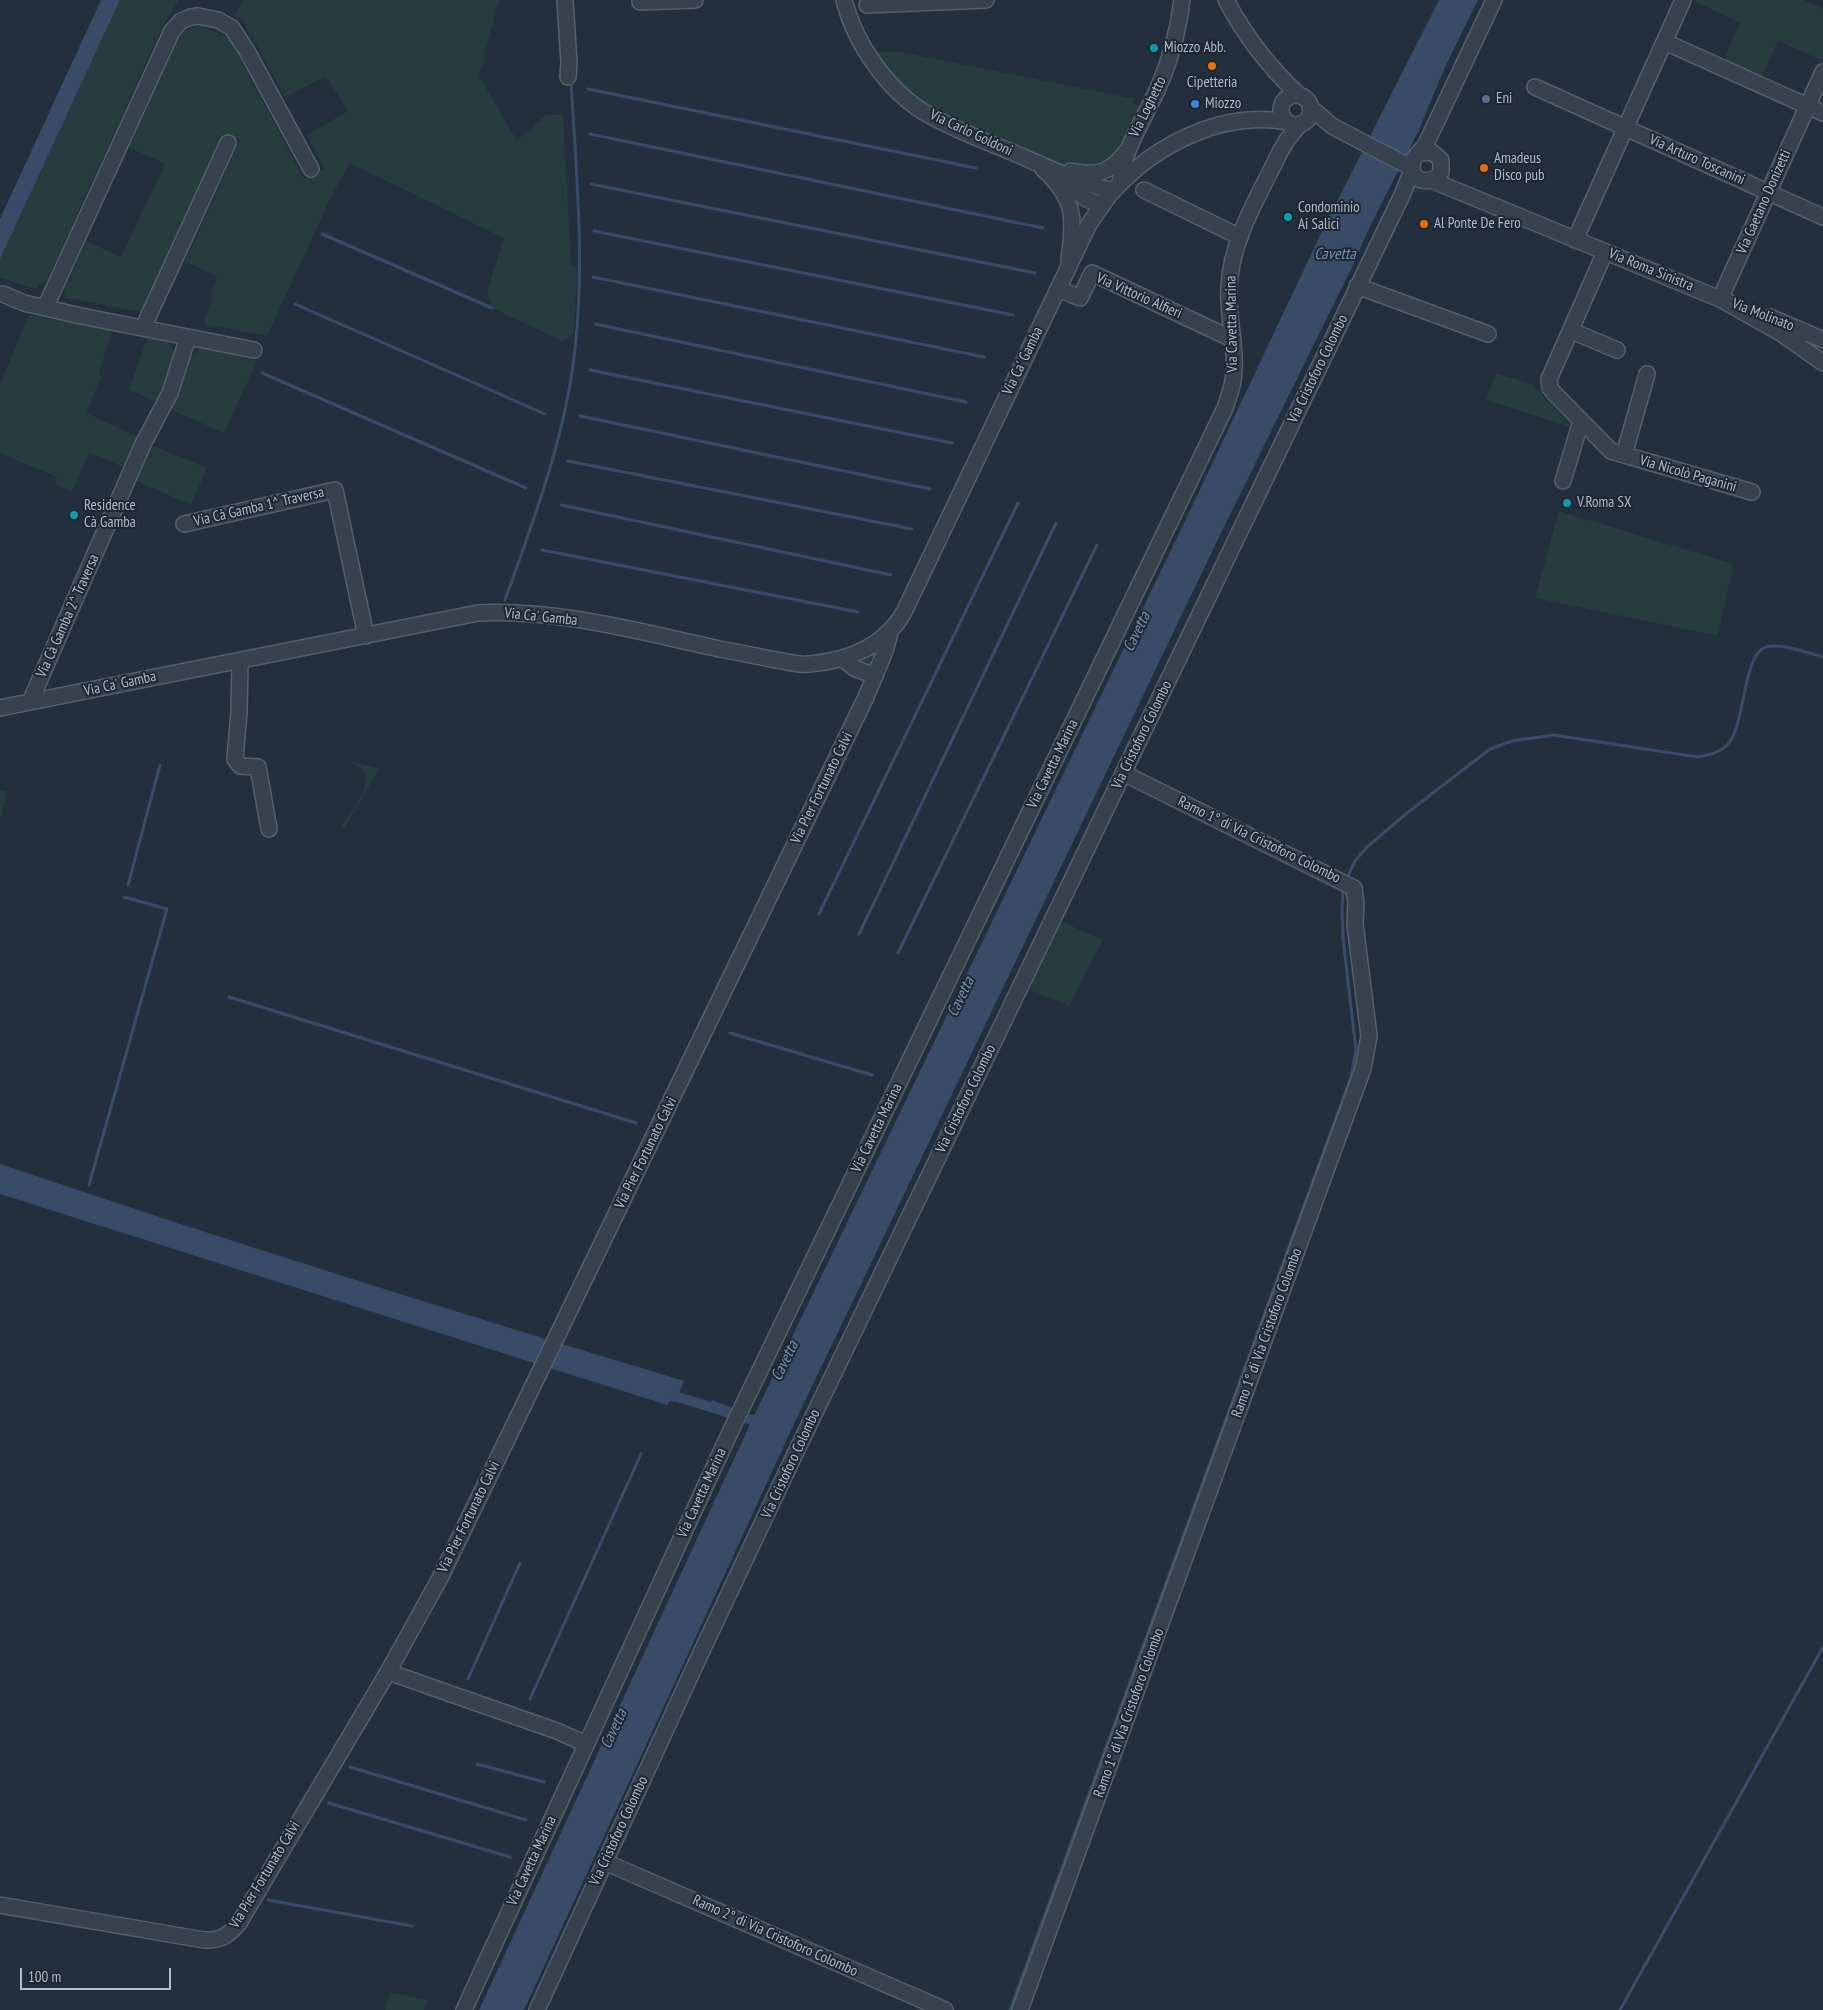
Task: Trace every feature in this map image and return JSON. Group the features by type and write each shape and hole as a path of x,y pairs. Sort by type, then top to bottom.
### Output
{"street":[{"path":"565,0 569,63 568,77"},
{"path":"640,2 695,0"},
{"name":"Via Carlo Goldoni","path":"844,0 861,42 876,66 898,91 926,113 1047,168 1086,183 1116,188"},
{"path":"867,5 986,0"},
{"name":"Via Loghetto","path":"1116,188 1128,148 1170,60 1179,25 1182,0"},
{"path":"1226,0 1253,44 1278,75 1300,96 1307,100 1310,107 1338,129"},
{"path":"1416,166 1494,0"},
{"path":"1575,240 1683,0"},
{"path":"45,308 172,31 181,21 191,17 207,16 225,22 232,28 247,51 311,169"},
{"path":"1665,42 1823,113"},
{"name":"Via Gaetano Donizetti","path":"1720,299 1823,72"},
{"path":"1278,75 1282,117 1295,123 1309,116 1310,107"},
{"name":"Via Arturo Toscanini","path":"1535,87 1823,216"},
{"path":"1282,105 1291,96 1300,96"},
{"path":"1439,161 1438,132 1444,103"},
{"name":"Via Ca' Gamba","path":"1256,119 1282,105"},
{"name":"Via Ca' Gamba","path":"0,708 461,616 501,612 564,617 807,665 843,659 861,652 890,633 904,612 1089,224 1116,188 1151,159 1182,139 1214,126 1256,119 1338,129"},
{"name":"Via Cavetta Marina","path":"464,2010 732,1428 1225,408 1231,391 1234,372 1228,288 1232,262 1240,237 1295,123"},
{"name":"Via Roma Sinistra","path":"1338,129 1416,166 1468,195 1720,299 1800,337 1823,363"},
{"path":"143,328 228,143"},
{"name":"Via Carlo Goldoni","path":"1047,168 1099,173 1113,166 1128,148"},
{"path":"1416,166 1429,151 1439,161"},
{"name":"Via Cristoforo Colombo","path":"538,2010 698,1657 1357,286 1403,193 1412,184 1416,166 1438,177 1439,161"},
{"name":"Via Roma Sinistra","path":"1439,161 1468,195"},
{"name":"Via Carlo Goldoni","path":"1047,168 1088,202 1103,204"},
{"name":"Via Carlo Goldoni","path":"1047,168 1062,189 1070,205 1071,230 1067,272"},
{"path":"1144,190 1240,237"},
{"name":"Via Nicolò Paganini","path":"1605,252 1550,379 1550,388 1611,451 1752,492"},
{"name":"Via Vittorio Alfieri","path":"1059,288 1080,298 1092,273 1232,338"},
{"path":"1357,286 1488,334"},
{"path":"3,294 45,308 254,350"},
{"path":"1572,331 1617,350"},
{"name":"Via Cà Gamba 2^ Traversa","path":"30,702 143,444 170,393 188,337"},
{"name":"Via Molinato","path":"1800,337 1823,340"},
{"name":"Via Nicolò Paganini","path":"1624,455 1647,374"},
{"path":"1562,481 1581,421"},
{"name":"Via Cà Gamba 1^ Traversa","path":"184,524 335,490 366,636"},
{"name":"Via Pier Fortunato Calvi","path":"0,1905 204,1940 223,1938 230,1934 239,1923 391,1667 440,1578 875,676 890,633"},
{"path":"843,659 854,668 875,676"},
{"path":"240,660 239,712 235,759 240,766 258,767 269,829"},
{"name":"Ramo 1° di Via Cristoforo Colombo","path":"1020,2010 1363,1069 1369,1036 1355,924 1356,904 1354,888 1123,773"},
{"path":"391,1667 394,1674 557,1731 586,1744"},
{"name":"Ramo 2° di Via Cristoforo Colombo","path":"605,1862 945,2010"}],"green space":[{"path":"120,0 179,0 165,22 154,45 46,283 41,282 36,289 0,278 0,259"},
{"path":"242,0 499,0 479,76 517,141 546,115 563,115 571,266 577,267 574,333 562,341 492,308 487,292 504,238 350,163 331,197 267,336 204,324 217,276 185,262 240,140 224,133 145,308 139,312 65,297 63,292 86,241 121,257 165,164 129,147 178,38 187,30 198,25 229,38 304,179 324,169 307,135 348,111 326,76 285,97 242,19 235,16"},
{"path":"1693,0 1804,0 1823,9 1823,56 1821,60 1778,41 1761,78 1723,61 1740,23"},
{"path":"873,52 901,52 1134,99 1132,102 1142,107 1126,143 1112,163 1077,168 1042,160 944,116 915,98 885,69"},
{"path":"1417,186 1425,187 1443,197 1429,191 1412,194 1411,191"},
{"path":"29,315 112,331 99,372 101,377 86,413 140,438 125,468 89,452 72,492 55,484 57,477 0,453 0,384"},
{"path":"147,338 168,342 175,352 157,402 129,390"},
{"path":"200,348 257,361 224,433 170,409 189,355 192,356"},
{"path":"1496,373 1532,384 1571,427 1486,400"},
{"path":"148,444 207,468 191,505 133,479"},
{"path":"1559,511 1733,564 1718,636 1535,598"},
{"path":"878,650 871,665 868,666 858,662"},
{"path":"344,759 379,769 344,829 341,827 363,792 366,777 360,767"},
{"path":"0,790 7,791 0,820"},
{"path":"1058,920 1103,940 1069,1006 1033,991 1026,985"},
{"path":"390,1992 427,2000 424,2010 385,2010"}],"water":[{"path":"101,0 120,0 0,259 0,219"},
{"name":"Cavetta","path":"1439,0 1478,0 1445,67 1418,132 1371,224 1353,265 1220,535 793,1426 524,2010 479,2010 752,1420 1186,519 1325,225"},
{"path":"0,1164 341,1276 684,1381 675,1402 670,1401 667,1405 0,1194"},
{"path":"712,1400 732,1408 731,1411 734,1412 732,1416 729,1415 727,1418 708,1410"}],"waterway":[{"path":"505,600 548,476 571,381 578,316 579,282 577,181 571,80"},
{"path":"588,89 976,168"},
{"path":"590,134 1043,228"},
{"path":"591,184 1035,273"},
{"path":"594,231 1013,315"},
{"path":"322,234 492,308"},
{"path":"593,277 984,357"},
{"path":"295,304 545,414"},
{"path":"595,324 966,402"},
{"path":"590,370 952,443"},
{"path":"262,373 526,488"},
{"path":"580,416 930,489"},
{"path":"568,461 912,529"},
{"path":"819,914 1018,503"},
{"path":"561,505 891,575"},
{"path":"859,934 1056,523"},
{"path":"898,953 1097,545"},
{"path":"542,550 858,612"},
{"path":"1348,876 1355,861 1367,847 1407,813 1490,749 1512,741 1554,735 1698,757 1717,752 1724,748 1733,736 1738,723 1748,676 1758,652 1766,647 1779,646 1823,657"},
{"path":"128,885 160,765"},
{"path":"1010,2010 1351,1077 1356,1050 1343,938 1343,891"},
{"path":"89,1185 167,909 124,897"},
{"path":"229,997 636,1123"},
{"path":"730,1033 872,1075"},
{"path":"665,1393 720,1410"},
{"path":"744,1418 752,1420 762,1429"},
{"path":"530,1699 641,1454"},
{"path":"468,1679 520,1563"},
{"path":"1620,2010 1823,1647"},
{"path":"477,1764 544,1782"},
{"path":"350,1767 526,1820"},
{"path":"329,1803 510,1857"},
{"path":"268,1900 412,1926"}],"place":[{"name":"Miozzo Abb.","path":"1154,48"},
{"name":"Cipetteria","path":"1212,66"},
{"name":"Eni","path":"1486,99"},
{"name":"Miozzo","path":"1195,104"},
{"name":"Amadeus Disco pub","path":"1484,168"},
{"name":"Condominio Ai Salici","path":"1288,217"},
{"name":"Al Ponte De Fero","path":"1424,224"},
{"name":"V.Roma SX","path":"1567,503"},
{"name":"Residence Cà Gamba","path":"74,515"}]}
